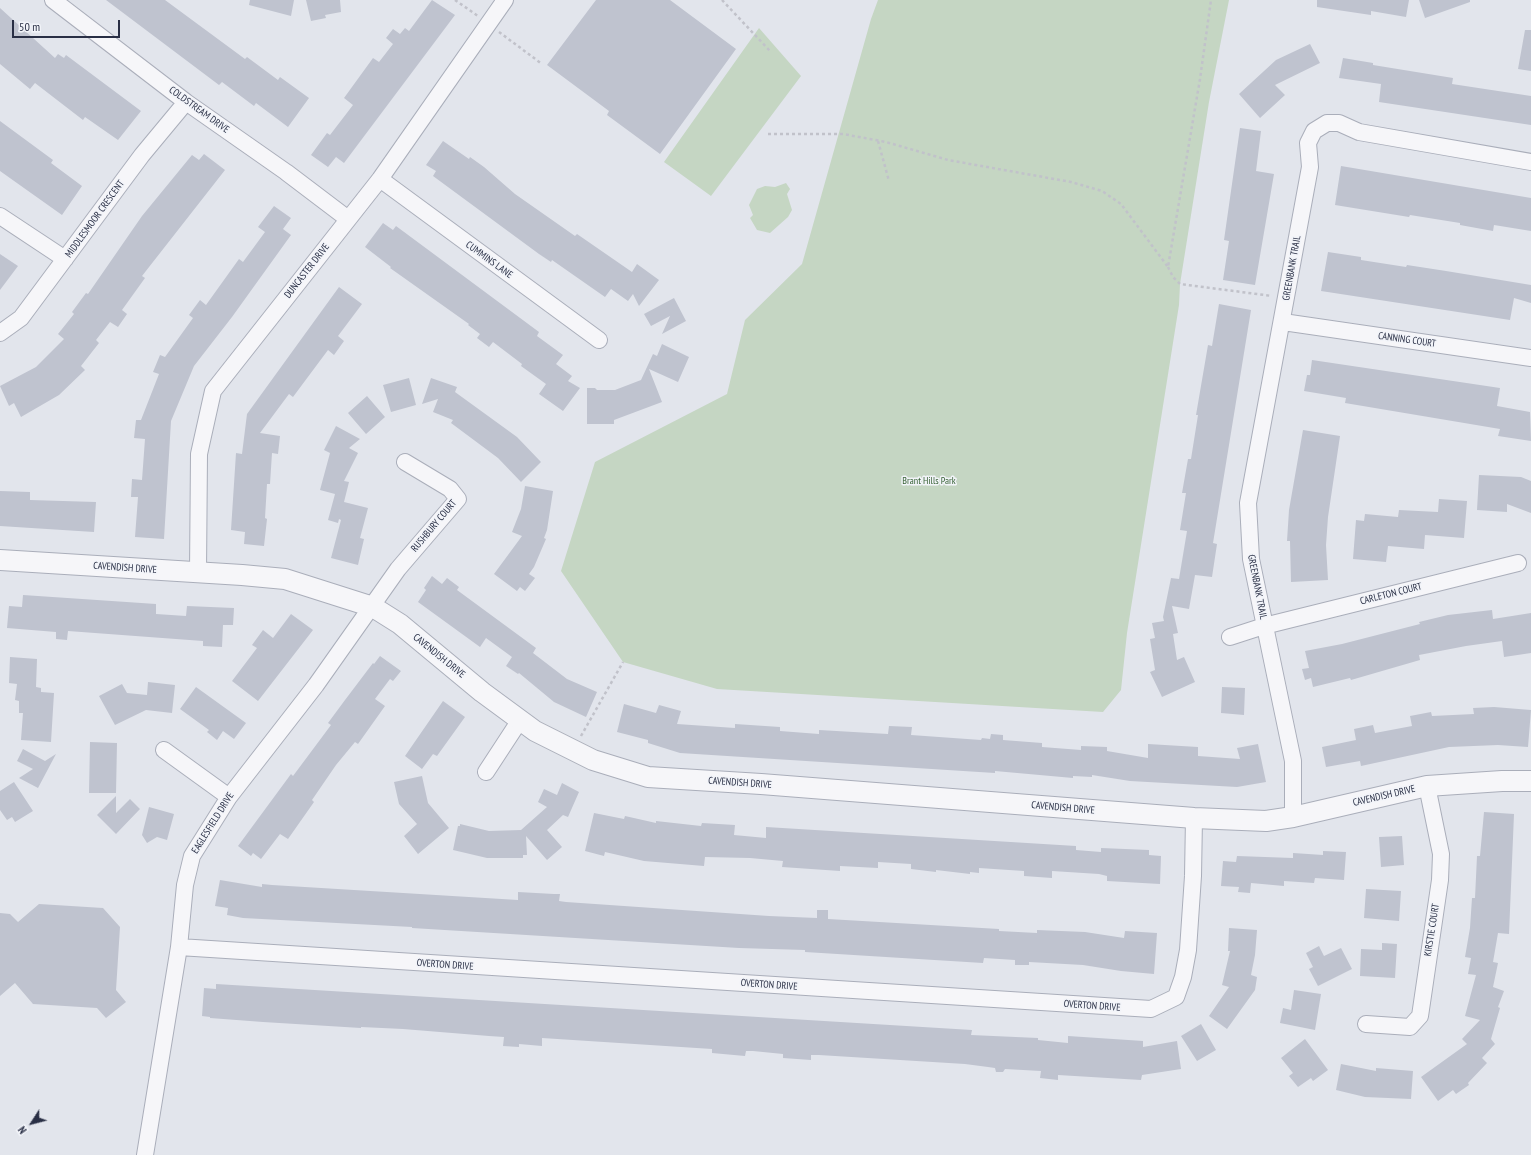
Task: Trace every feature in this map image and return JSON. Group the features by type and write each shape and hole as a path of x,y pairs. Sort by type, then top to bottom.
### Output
{"street":[{"name":"COLDSTREAM DRIVE","path":"53,0 186,102 286,172 348,219"},
{"name":"DUNCASTER DRIVE","path":"198,572 199,454 213,391 380,179 505,0"},
{"name":"MIDDLESMOOR CRESCENT","path":"0,334 21,318 142,154 186,102"},
{"name":"GREENBANK TRAIL","path":"1293,817 1293,761 1250,559 1248,503 1310,167 1308,143 1314,131 1327,123 1339,123 1359,132 1531,162"},
{"name":"CUMMINS LANE","path":"380,179 599,340"},
{"path":"0,216 65,260"},
{"name":"CANNING COURT","path":"1282,322 1531,358"},
{"name":"RUSHBURY COURT","path":"373,606 412,552 458,499 450,489 405,462"},
{"name":"CAVENDISH DRIVE","path":"0,560 285,579 373,606 400,624 482,692 535,731 593,760 648,777 761,784 1194,818 1266,821 1293,817 1427,786 1502,781 1531,782"},
{"name":"CARLETON COURT","path":"1264,626 1518,563"},
{"name":"EAGLESFIELD DRIVE","path":"145,1155 179,947 185,885 192,856 229,797 316,685 373,606"},
{"name":"GREENBANK TRAIL","path":"1230,637 1264,626"},
{"path":"486,772 520,720"},
{"path":"164,750 229,797"},
{"name":"KIRSTIE COURT","path":"1366,1024 1410,1027 1420,1016 1440,880 1441,854 1427,786"},
{"name":"OVERTON DRIVE","path":"179,947 1151,1009 1176,997 1183,977 1188,950 1193,876 1194,818"}],"path":[{"path":"722,0 770,50"},
{"path":"1168,267 1212,0"},
{"path":"768,134 842,134 878,140 948,160 1071,182 1102,191 1121,204 1168,267 1173,278 1180,284 1287,297"},
{"path":"878,140 889,181"},
{"path":"573,750 623,662"}],"green space":[{"name":"Brant Hills Park","path":"878,0 1229,0 1209,102 1180,284 1179,305 1127,633 1121,690 1103,712 717,689 623,662 561,571 595,462 727,394 745,320 802,264 871,19"},
{"path":"759,28 801,76 711,196 664,162"},
{"path":"786,183 790,189 787,194 792,210 788,217 770,233 757,230 750,218 753,215 749,205 757,189 765,186 775,187"}],"building":[{"path":"106,0 165,0 245,59 247,57 278,80 280,77 309,98 288,127 256,103 254,106 222,82 219,85"},
{"path":"250,0 294,0 291,16 249,5"},
{"path":"306,0 340,0 341,12 325,15 326,18 311,21"},
{"path":"432,0 455,15 344,163 336,157 328,167 311,155 327,133 330,135 353,105 344,98 373,58 379,62 393,44 386,38 393,29 400,34 405,28 409,31"},
{"path":"596,0 670,0 736,49 660,154 607,115 609,111 547,65"},
{"path":"1317,0 1409,0 1406,17 1371,11 1371,15 1317,7"},
{"path":"1419,0 1470,0 1470,2 1425,18"},
{"path":"0,8 55,58 58,54 64,58 66,55 141,111 118,140 85,117 83,120 35,83 30,89 0,64"},
{"path":"1525,30 1531,30 1531,71 1518,69"},
{"path":"1310,44 1320,63 1275,85 1285,95 1260,118 1239,94 1276,60"},
{"path":"1343,58 1373,63 1373,65 1453,78 1452,84 1531,96 1531,125 1379,102 1381,84 1339,78"},
{"path":"0,121 53,160 51,163 82,186 62,215 0,171"},
{"path":"1240,128 1261,131 1256,171 1274,174 1255,285 1223,280 1229,241 1224,240"},
{"path":"443,141 469,159 470,157 484,167 515,194 575,236 577,234 632,272 637,264 659,280 639,306 633,294 628,301 611,289 605,297 552,260 551,262 539,254 433,176 436,171 426,165"},
{"path":"204,154 225,170 142,276 145,278 122,310 127,314 118,327 110,322 96,340 99,343 81,366 85,370 59,395 21,417 14,403 9,406 0,386 36,367 64,339 58,334 74,314 72,312 86,293 88,294 142,216 192,155 199,160"},
{"path":"1341,166 1531,198 1531,231 1494,225 1493,231 1460,225 1460,223 1410,215 1409,217 1335,205"},
{"path":"274,206 291,218 283,229 291,235 232,317 194,366 171,421 164,539 135,537 138,497 131,497 132,479 142,480 145,439 134,438 136,420 141,420 159,374 153,372 160,355 165,357 193,318 189,315 200,300 206,305 239,259 243,262 265,232 258,227"},
{"path":"383,223 393,230 396,226 539,332 537,336 563,355 556,364 572,376 568,381 580,388 563,411 539,394 546,384 521,366 522,364 493,342 489,347 477,338 480,334 468,325 469,324 390,268 391,267 365,247"},
{"path":"1328,252 1361,257 1361,260 1406,267 1407,265 1531,285 1531,303 1514,298 1510,320 1321,291"},
{"path":"0,254 18,266 0,290"},
{"path":"339,287 362,304 338,336 344,341 334,355 328,350 293,397 289,394 260,433 280,436 278,454 272,453 270,484 267,484 265,518 267,519 264,546 244,544 245,532 231,530 236,453 242,454 247,414"},
{"path":"674,298 686,321 662,334 670,316 651,326 644,314"},
{"path":"1219,304 1251,310 1213,543 1217,544 1212,577 1195,575 1189,609 1172,606 1178,633 1173,634 1177,660 1184,657 1195,682 1162,697 1150,672 1155,670 1150,639 1155,638 1152,623 1164,621 1163,617 1171,578 1179,579 1187,531 1180,530 1186,493 1182,493 1188,459 1191,459 1198,415 1196,415 1208,345 1212,346"},
{"path":"662,344 689,357 678,382 649,369 662,402 614,420 614,424 587,424 587,388 595,388 597,390 615,390 641,380 653,354 657,356"},
{"path":"1312,360 1500,388 1497,406 1530,412 1531,441 1498,436 1500,429 1345,403 1346,398 1304,391 1307,375 1310,375"},
{"path":"409,378 416,405 391,412 383,385"},
{"path":"431,378 457,387 455,392 517,437 541,462 521,482 498,458 451,423 453,420 433,412 438,399 422,404"},
{"path":"367,396 385,417 366,434 348,413"},
{"path":"336,426 360,439 349,448 358,453 344,481 349,482 344,502 368,508 360,538 364,539 358,565 331,558 341,520 339,519 338,523 328,520 335,494 320,490 330,453 324,450"},
{"path":"1303,430 1340,436 1328,517 1326,545 1328,580 1291,582 1290,541 1287,541 1289,510"},
{"path":"1479,475 1521,477 1531,481 1531,513 1507,504 1507,512 1477,510"},
{"path":"525,486 553,491 547,530 544,538 546,539 534,567 529,574 535,578 525,591 520,587 517,591 494,574 522,536 512,532 521,509"},
{"path":"0,491 30,492 30,500 96,502 94,532 0,526"},
{"path":"1439,499 1467,501 1464,538 1425,535 1424,549 1388,546 1386,562 1353,559 1356,520 1364,521 1365,514 1398,517 1399,510 1438,512"},
{"path":"432,576 442,584 447,578 459,587 457,590 536,648 533,653 567,679 597,692 586,717 554,702 519,673 518,674 506,666 512,657 486,638 480,647 418,602 426,590 424,588"},
{"path":"23,595 156,604 156,614 186,616 187,606 234,608 233,625 223,625 222,647 203,646 203,641 68,631 67,640 56,639 56,632 7,628 9,606 22,607"},
{"path":"1492,610 1493,619 1531,613 1531,653 1504,657 1502,641 1419,655 1420,660 1351,680 1350,678 1313,687 1311,678 1305,680 1302,669 1309,668 1305,651 1342,644 1420,624 1419,622 1448,615"},
{"path":"291,614 313,630 258,701 232,681 257,648 252,645 263,630 273,638"},
{"path":"380,656 401,671 393,681 390,679 375,699 385,706 358,744 355,742 336,765 312,800 314,802 288,839 280,834 261,859 253,853 251,856 238,846 291,774 293,776 331,725 328,723 373,663 374,664"},
{"path":"10,657 37,659 36,687 41,688 41,692 54,693 51,742 21,740 23,713 19,713 19,701 15,700 17,684 9,683"},
{"path":"148,682 175,685 172,713 146,710 115,725 99,696 122,684 127,693 147,695"},
{"path":"196,687 246,723 234,739 223,731 217,740 207,732 209,730 180,709"},
{"path":"1222,687 1245,688 1244,715 1221,713"},
{"path":"443,701 465,717 437,756 433,754 422,769 405,756"},
{"path":"624,704 656,713 659,705 681,711 677,724 735,728 735,724 780,727 780,731 819,734 819,730 888,734 889,726 912,727 911,735 981,740 982,738 990,739 991,734 1003,735 1003,740 1042,743 1042,747 1081,750 1081,746 1107,747 1107,751 1148,758 1148,744 1198,747 1198,756 1240,759 1237,748 1258,744 1266,782 1237,787 1130,781 1092,775 1092,777 1073,776 1073,778 995,771 995,773 680,753 648,743 648,740 617,732"},
{"path":"1494,707 1531,710 1528,747 1498,745 1449,747 1361,766 1360,761 1326,767 1322,747 1356,740 1354,729 1373,725 1375,733 1412,726 1410,716 1431,712 1432,716 1474,714 1473,708"},
{"path":"90,742 117,743 116,793 89,793"},
{"path":"23,749 45,761 56,754 38,788 19,778 33,769 17,761"},
{"path":"422,776 428,803 449,828 418,854 404,836 417,824 399,804 394,782"},
{"path":"14,782 33,811 15,822 12,817 7,820 0,810 0,791"},
{"path":"562,783 579,792 568,817 563,815 547,830 562,847 547,860 526,836 527,855 523,855 523,858 487,858 453,850 458,826 460,826 460,824 489,831 521,830 547,807 538,802 544,789 557,795"},
{"path":"116,796 116,813 130,799 140,809 116,834 97,815"},
{"path":"149,807 174,814 167,840 157,837 147,843 142,835"},
{"path":"1484,812 1514,814 1509,934 1498,933 1493,962 1498,963 1493,987 1504,991 1498,1007 1500,1008 1491,1039 1495,1044 1482,1058 1487,1063 1468,1083 1469,1085 1456,1094 1453,1090 1438,1101 1421,1077 1467,1044 1462,1039 1480,1020 1465,1016 1476,975 1468,974 1471,958 1465,957 1470,928 1472,898 1475,898 1477,856 1480,856"},
{"path":"594,813 624,819 625,816 656,823 656,821 701,826 702,823 735,825 734,835 766,838 766,827 1076,846 1076,850 1101,852 1101,848 1149,850 1149,855 1161,856 1160,884 1107,881 1107,876 1099,874 1052,871 1052,878 1024,876 1024,871 979,868 979,873 970,872 970,874 936,870 936,872 911,869 911,864 878,862 878,868 840,866 840,871 782,867 783,861 750,858 705,857 704,866 644,861 605,852 604,856 585,851"},
{"path":"1402,836 1404,865 1381,867 1379,837"},
{"path":"1323,851 1346,852 1344,880 1315,878 1314,883 1284,881 1284,886 1251,883 1250,893 1238,892 1239,887 1221,886 1223,861 1236,862 1237,856 1293,858 1293,853 1323,855"},
{"path":"220,880 262,887 262,884 518,900 518,892 560,894 559,901 566,902 769,916 817,918 817,910 828,910 828,919 999,929 999,931 1037,933 1037,930 1085,932 1124,938 1125,931 1157,933 1154,974 1083,965 1029,962 1029,965 1015,965 1015,960 984,958 983,963 805,952 805,950 739,948 412,927 243,918 227,915 228,908 215,906"},
{"path":"1366,889 1401,891 1399,921 1364,918"},
{"path":"39,904 103,908 120,927 116,990 126,1002 106,1018 97,1008 33,1004 15,983 0,996 0,913 10,914 18,922"},
{"path":"1229,928 1257,930 1255,955 1251,975 1257,977 1255,990 1227,1029 1209,1016 1229,987 1222,985 1230,951 1228,951"},
{"path":"1382,943 1397,944 1395,978 1360,976 1361,949 1382,950"},
{"path":"1319,946 1324,956 1341,948 1352,969 1318,986 1309,969 1313,967 1306,953"},
{"path":"216,984 972,1030 971,1035 1038,1038 1038,1040 1068,1043 1068,1036 1143,1041 1143,1047 1177,1041 1181,1069 1142,1075 1141,1080 1058,1075 1058,1080 1040,1078 1041,1071 1005,1069 1003,1072 996,1072 995,1068 965,1064 819,1055 811,1055 811,1060 783,1058 783,1054 753,1051 746,1051 745,1056 712,1053 712,1049 542,1038 542,1046 519,1044 519,1047 503,1046 504,1037 403,1029 263,1022 210,1018 202,1016 204,988 216,989"},
{"path":"1294,990 1321,994 1315,1030 1280,1023 1283,1008 1291,1010"},
{"path":"1201,1024 1216,1050 1197,1061 1181,1036"},
{"path":"1305,1039 1328,1070 1313,1081 1311,1078 1298,1087 1289,1076 1293,1073 1281,1058"},
{"path":"1341,1064 1376,1071 1376,1068 1413,1071 1411,1099 1365,1097 1336,1090"}]}
